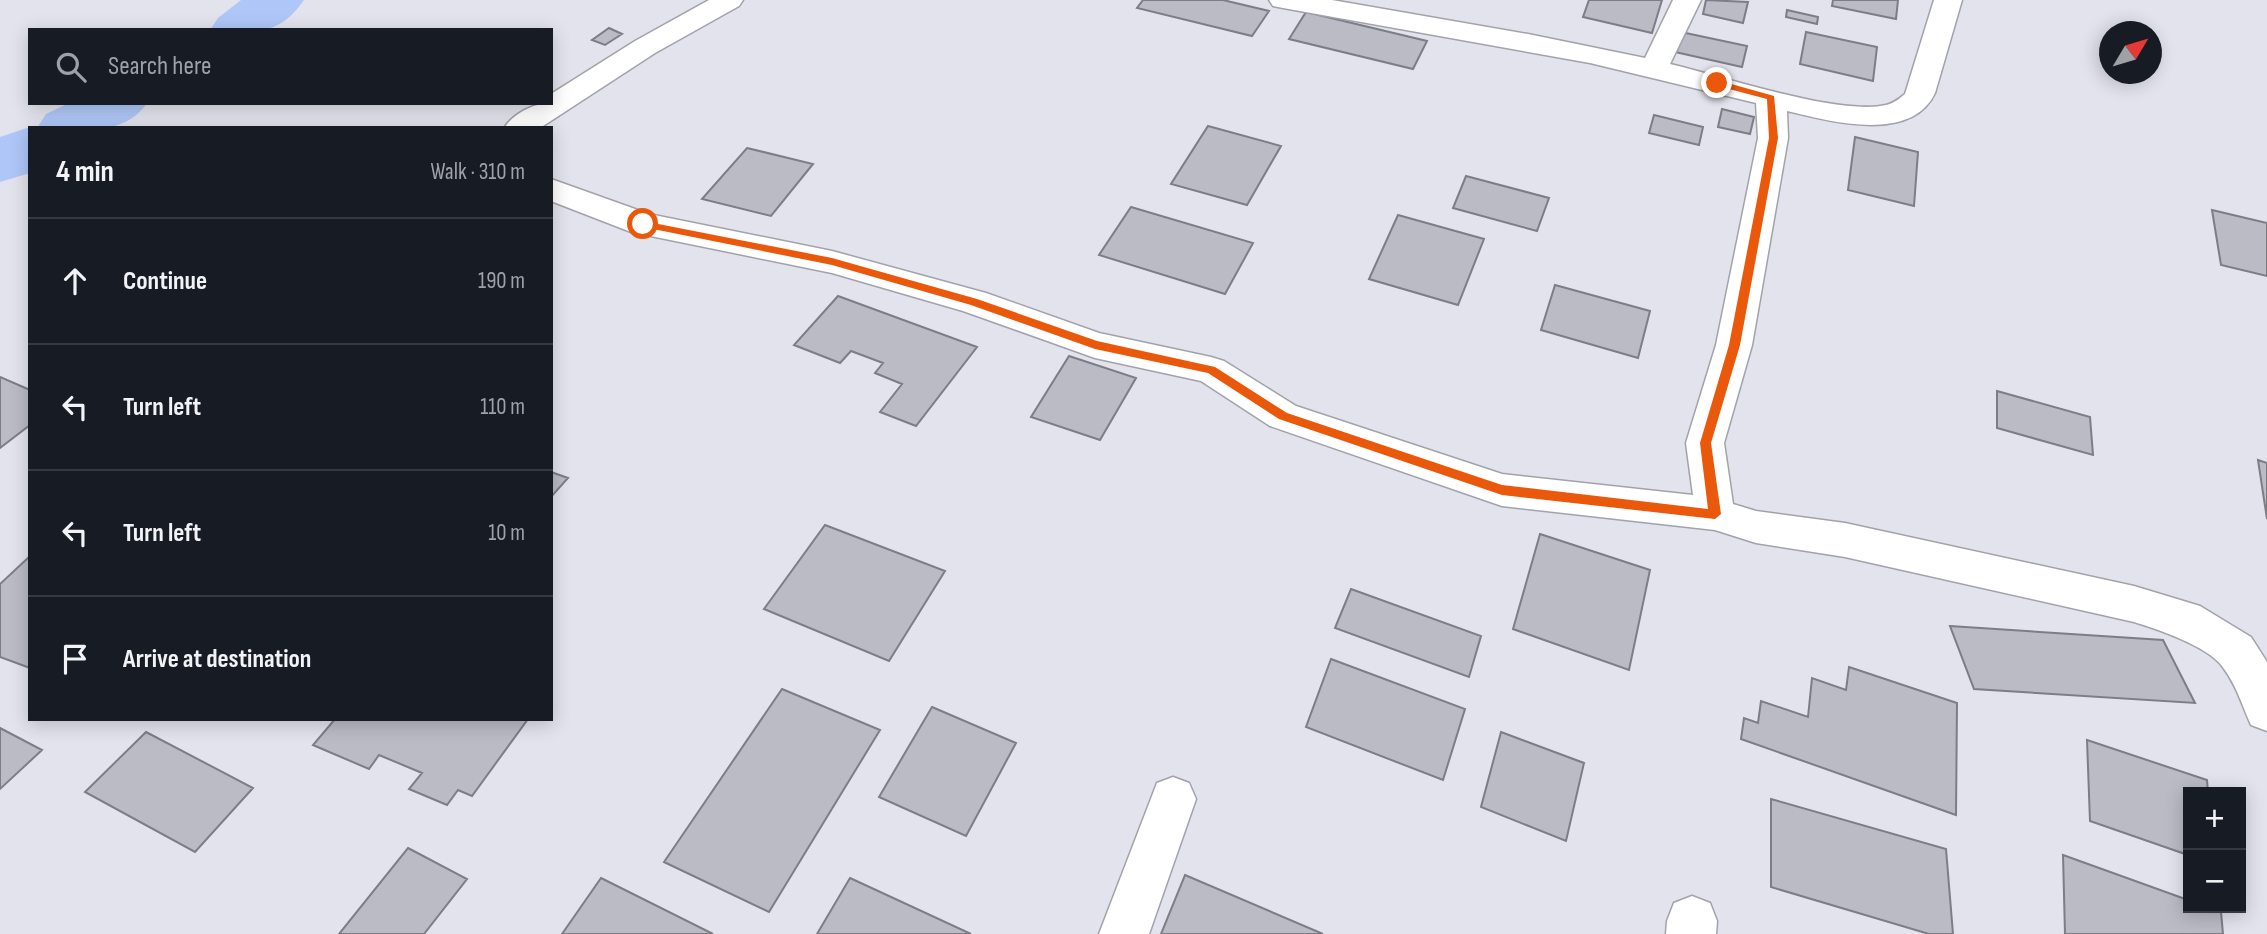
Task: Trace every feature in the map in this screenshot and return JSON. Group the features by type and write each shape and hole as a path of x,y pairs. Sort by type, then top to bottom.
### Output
{"street":[{"path":"522,126 645,47 729,0"},
{"path":"1283,0 1442,13 1653,70 1771,98 1843,113 1892,116 1917,98 1948,0"},
{"path":"1653,70 1687,0"},
{"path":"1715,514 1706,443 1734,345 1773,138 1771,98"},
{"path":"553,190 643,224 832,262 974,302 1095,345 1211,370 1283,416 1502,490 1715,514 1756,527 1845,540 2121,601 2185,619 2236,650 2261,691 2267,711"},
{"path":"1125,934 1173,799"}],"building":[{"path":"1143,0 1223,0 1269,11 1252,36 1137,8"},
{"path":"1589,0 1662,0 1652,33 1583,17"},
{"path":"1706,0 1748,2 1743,23 1703,14"},
{"path":"1833,0 1898,0 1896,19 1832,6"},
{"path":"1787,10 1818,17 1817,24 1786,17"},
{"path":"1306,12 1427,41 1413,69 1289,39"},
{"path":"609,28 622,34 605,45 592,40"},
{"path":"1681,32 1747,46 1742,67 1675,52"},
{"path":"1806,32 1877,47 1873,81 1800,64"},
{"path":"1722,109 1754,117 1750,134 1718,127"},
{"path":"1654,115 1703,127 1699,145 1649,133"},
{"path":"1208,126 1281,146 1247,205 1171,184"},
{"path":"1855,137 1918,152 1914,206 1848,190"},
{"path":"747,148 813,164 771,216 702,199"},
{"path":"1466,176 1549,198 1537,231 1453,208"},
{"path":"1131,207 1253,243 1225,294 1099,255"},
{"path":"2212,210 2267,223 2267,276 2221,265"},
{"path":"1398,215 1484,239 1458,305 1369,279"},
{"path":"1555,285 1650,311 1638,358 1541,330"},
{"path":"838,296 977,347 916,426 880,412 902,384 875,373 883,363 851,351 840,363 794,345"},
{"path":"1069,356 1136,378 1100,440 1031,417"},
{"path":"0,377 28,389 28,427 0,448"},
{"path":"1997,391 2090,417 2093,455 1997,428"},
{"path":"2258,460 2267,463 2267,519"},
{"path":"553,473 568,478 553,495"},
{"path":"825,525 945,571 889,661 764,609"},
{"path":"1540,534 1650,570 1629,670 1513,629"},
{"path":"28,558 28,667 0,657 0,584"},
{"path":"1351,589 1481,636 1469,677 1335,628"},
{"path":"1950,626 2163,640 2195,703 1974,689"},
{"path":"1331,659 1465,709 1443,780 1306,727"},
{"path":"1849,667 1957,703 1956,815 1741,739 1744,718 1758,723 1761,701 1808,717 1812,678 1846,690"},
{"path":"782,689 880,730 769,912 664,862"},
{"path":"932,707 1016,743 966,836 879,797"},
{"path":"333,721 527,721 472,796 458,790 447,805 409,789 422,773 379,755 369,769 313,745"},
{"path":"0,728 42,750 0,789"},
{"path":"146,732 253,788 195,852 85,792"},
{"path":"1501,732 1584,763 1566,841 1481,807"},
{"path":"2087,740 2207,780 2208,787 2183,787 2183,853 2090,821"},
{"path":"1771,799 1946,849 1953,934 1929,934 1771,887"},
{"path":"408,848 467,879 424,934 339,934"},
{"path":"2063,855 2183,898 2183,913 2221,913 2223,934 2065,934"},
{"path":"1185,875 1323,934 1161,934"},
{"path":"601,878 713,934 562,934"},
{"path":"850,878 971,934 817,934"}],"waterway":[{"path":"241,28 276,0"},
{"path":"72,126 113,105"},
{"path":"0,162 28,148"}],"route":[{"path":"643,224 832,262 974,302 1095,345 1211,370 1283,416 1502,490 1715,514 1706,443 1734,345 1773,138 1771,98 1717,83"}]}
